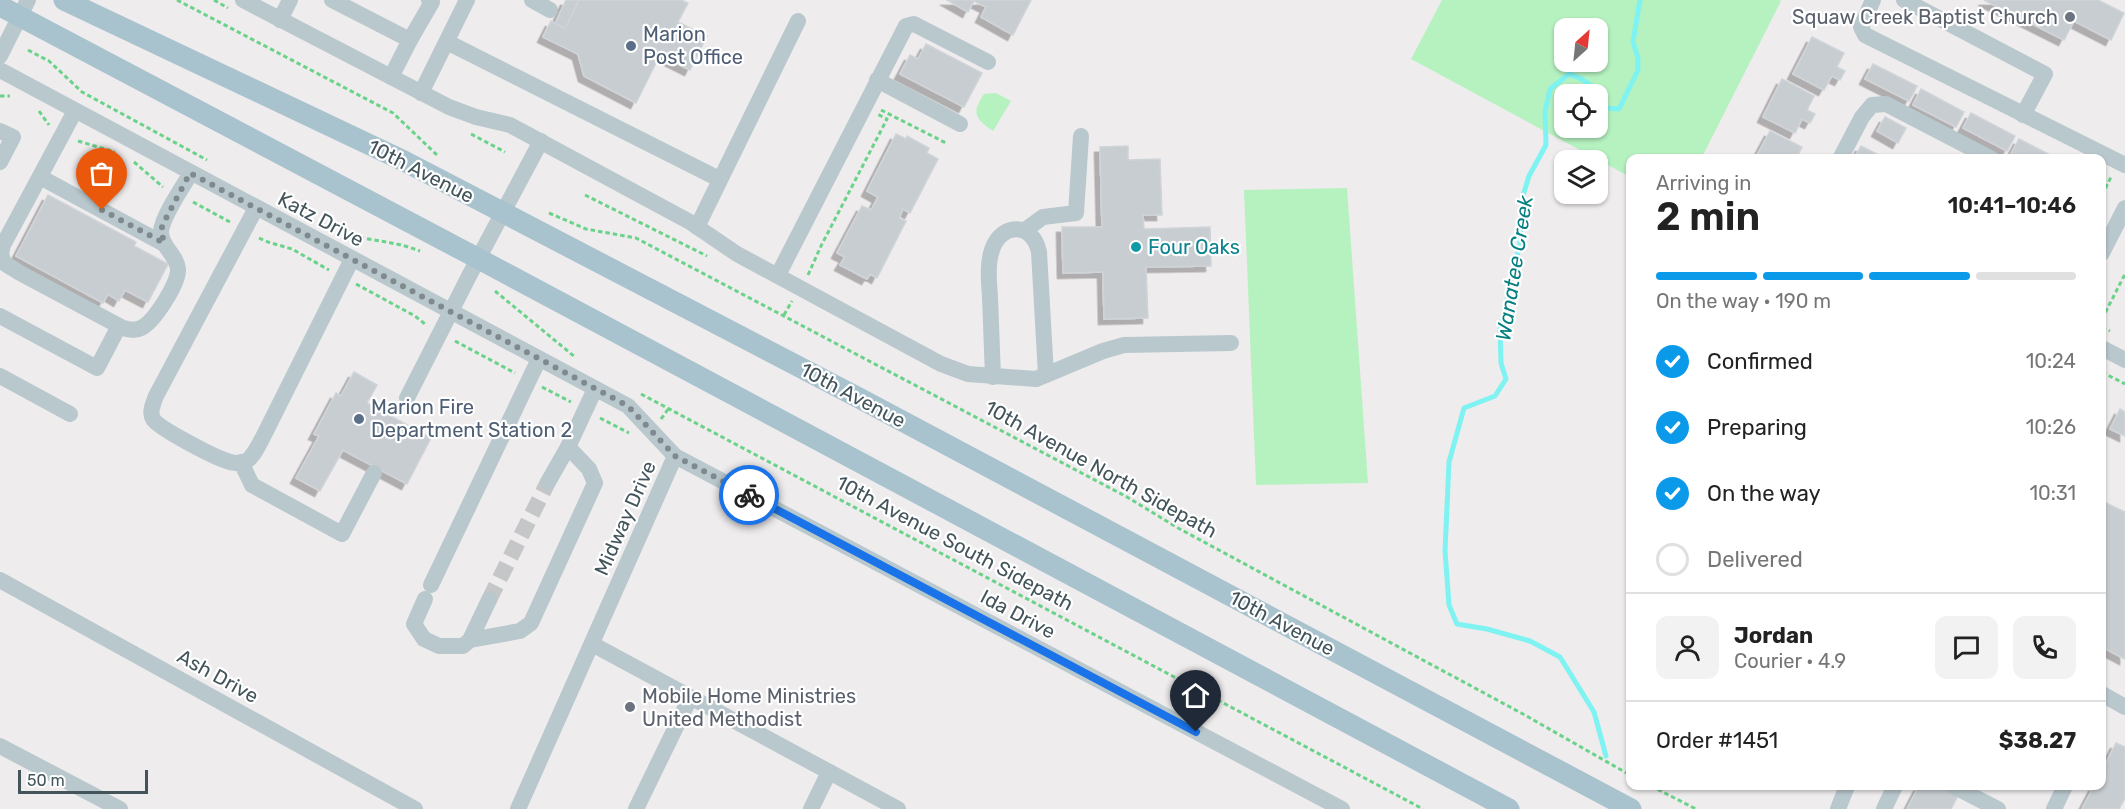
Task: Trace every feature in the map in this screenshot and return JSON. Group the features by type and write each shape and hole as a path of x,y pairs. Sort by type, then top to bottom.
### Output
{"main road":[{"name":"10th Avenue","path":"64,0 404,161 848,392 1618,806"},
{"path":"0,6 24,8 479,259 1509,809"}],"street":[{"path":"243,0 449,107 476,117 510,125 697,227 737,254 941,364 968,374 1036,379 1103,351 1124,345 1231,343"},
{"path":"280,20 290,0"},
{"path":"332,0 410,40"},
{"path":"391,77 431,0"},
{"path":"421,93 467,0"},
{"path":"532,0 550,10"},
{"path":"1873,0 1861,27 1865,35 2103,154"},
{"path":"1904,0 1925,5 2045,74 2023,115"},
{"path":"0,56 24,8"},
{"path":"697,227 798,21"},
{"path":"778,275 906,26 915,24 988,62"},
{"path":"447,42 719,179"},
{"name":"Katz Drive","path":"0,70 451,313"},
{"path":"877,80 960,124"},
{"path":"1843,154 1862,117 1872,105 1886,104 1982,154"},
{"path":"75,111 3,245 1,255 4,263 119,326 132,330 142,327 151,320 162,306 178,273 177,266 164,243 161,230 190,173"},
{"path":"0,131 13,137 0,162"},
{"path":"993,377 989,275 991,251 998,237 1011,230 1025,230 1042,217 1076,213 1081,136"},
{"path":"407,398 541,141"},
{"path":"2106,156 2125,165"},
{"path":"40,177 164,243"},
{"path":"256,208 151,409 152,417 158,424 226,461 242,462 251,456 262,439 352,259"},
{"path":"2106,245 2125,208"},
{"path":"1025,230 1036,240 1039,252 1046,375"},
{"name":"Midway Drive","path":"451,313 628,406 675,456 518,809"},
{"path":"0,316 97,368 119,326"},
{"path":"2106,350 2125,360"},
{"path":"489,600 470,640 463,646 439,646 424,639 414,624 539,359"},
{"path":"0,376 70,414"},
{"path":"548,482 568,447 595,389"},
{"path":"470,640 520,632 531,623 595,483 589,469 568,447"},
{"name":"Ida Drive","path":"675,456 1342,809"},
{"path":"242,462 252,485 342,534 374,474"},
{"name":"Ash Drive","path":"0,580 415,809"},
{"path":"592,644 898,809"},
{"path":"636,809 690,698"},
{"path":"2106,701 2125,707"},
{"path":"0,746 120,809"},
{"path":"811,809 829,772"},
{"path":"1838,809 1845,790"},
{"path":"1884,809 1893,790"},
{"path":"1957,790 1971,803 1998,809"},
{"path":"2054,809 2063,790"}],"path":[{"path":"177,0 393,113 434,154 443,159"},
{"path":"28,50 49,61 82,92 207,160"},
{"path":"784,315 801,287 887,119 875,113 878,108 946,143"},
{"name":"10th Avenue North Sidepath","path":"548,213 586,229 636,237 1127,497 1178,528 1513,708 1626,773"},
{"path":"343,233 365,240 400,243 423,252"},
{"path":"2106,312 2125,274"},
{"path":"495,291 576,357"},
{"path":"2106,374 2125,384"},
{"name":"10th Avenue South Sidepath","path":"637,391 1420,808"},
{"path":"1659,790 1696,809"}],"green space":[{"path":"1442,0 1781,1 1704,154 1626,154 1626,175 1608,165 1608,150 1580,150 1558,138 1608,138 1608,84 1554,84 1554,136 1411,59"},
{"path":"996,93 1011,101 993,131 982,123 976,111 984,94"},
{"path":"1347,188 1368,483 1256,485 1244,190"}],"building":[{"path":"566,0 579,0 565,29 555,24"},
{"name":"Marion Post Office","path":"579,0 681,0 688,3 678,22 707,36 690,70 660,55 636,103 584,76 578,54 543,37 551,21 565,29"},
{"path":"947,0 1031,0 1013,35 981,17 986,7 974,1 968,12"},
{"name":"Squaw Creek Baptist Church","path":"1984,0 2098,0 2124,13 2111,40 2074,21 2064,40"},
{"path":"1812,37 1844,53 1837,67 1845,71 1840,80 1832,76 1824,90 1793,74"},
{"path":"926,44 982,73 964,107 900,74 910,55 918,59"},
{"path":"1873,64 1917,86 1909,101 1865,79"},
{"path":"1782,79 1814,96 1807,110 1815,114 1810,123 1802,119 1795,133 1763,117"},
{"path":"1921,89 1964,112 1956,127 1913,105"},
{"path":"1971,113 2015,136 2007,151 1963,128"},
{"path":"1885,117 1906,128 1898,143 1877,131"},
{"path":"1770,131 1802,147 1798,154 1758,154"},
{"path":"896,134 906,139 907,136 929,148 927,153 938,159 910,213 903,209 899,218 906,221 877,278 870,274 867,279 840,265 845,257 837,253 862,206 871,210 878,197 867,191"},
{"path":"2019,139 2048,154 2011,154"},
{"name":"Four Oaks","path":"1128,146 1128,160 1160,159 1162,215 1143,215 1144,229 1210,227 1211,266 1146,267 1148,318 1104,319 1103,272 1063,273 1062,227 1102,227 1100,147"},
{"path":"1861,146 1877,154 1857,154"},
{"path":"48,195 136,242 134,246 168,264 148,302 125,290 119,301 108,294 103,303 16,256"},
{"name":"Marion Fire Department Station 2","path":"354,372 377,385 367,403 431,438 407,484 343,450 320,491 296,478 319,436 314,434 336,393 341,396"},
{"path":"2120,409 2125,412 2125,436 2110,429"},
{"path":"2106,503 2125,512 2125,659 2106,649"},
{"path":"2116,743 2125,747 2125,798 2119,809 2082,809 2092,790 2106,790 2106,763"},
{"path":"1917,790 1951,790 1959,794 1951,809 1907,809"}],"waterway":[{"name":"Wanatee Creek","path":"1606,756 1594,712 1560,657 1530,641 1487,629 1457,624 1449,605 1445,551 1449,462 1464,408 1495,396 1506,379 1501,363 1500,329 1520,244 1522,199 1529,176 1546,145 1545,112 1550,89 1569,74 1592,86 1606,108 1619,109 1638,70 1638,58 1633,42 1640,0"}],"tunnel":[{"path":"489,600 548,482"}],"way so far":[{"path":"102,210 164,243 161,230 190,173 628,406 675,456 749,495"}],"place":[{"name":"Squaw Creek Baptist Church","path":"2070,17"},
{"name":"Marion Post Office","path":"631,46"},
{"name":"Four Oaks","path":"1136,247"},
{"name":"Marion Fire Department Station 2","path":"359,419"},
{"name":"Mobile Home Ministries United Methodist","path":"630,707"}],"route":[{"path":"749,495 1196,732"}]}
